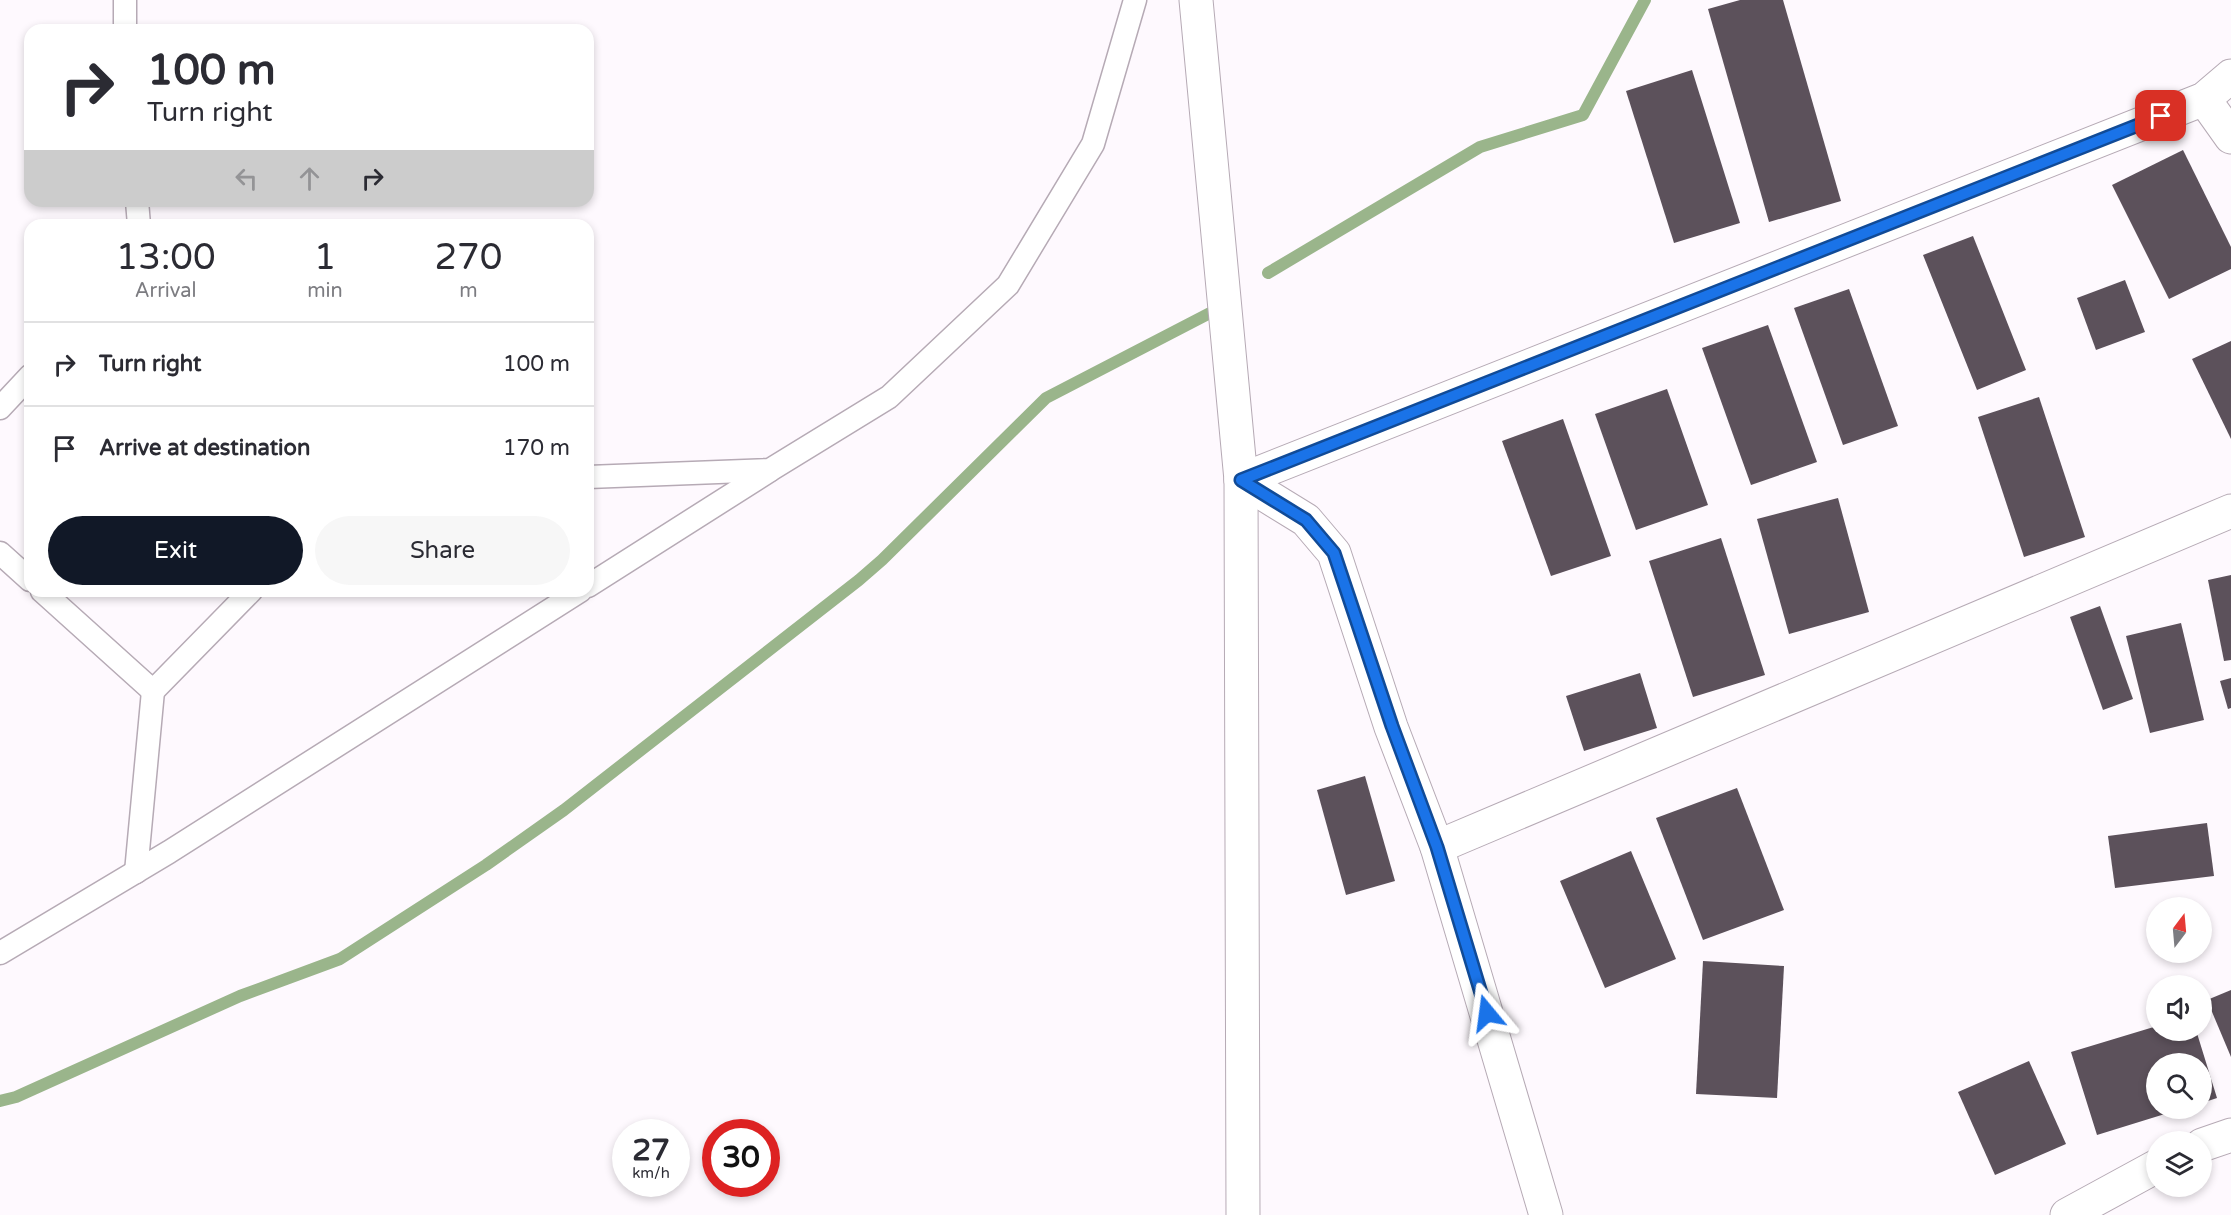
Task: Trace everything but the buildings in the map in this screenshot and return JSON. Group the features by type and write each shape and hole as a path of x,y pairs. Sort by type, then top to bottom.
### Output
{"street":[{"path":"1196,0 1241,480 1243,1215"},
{"path":"1241,480 2204,99 2231,76"},
{"path":"2204,99 2231,137"},
{"path":"1241,480 1306,520 1334,553 1392,726 1437,847 1546,1215"},
{"path":"1437,847 2231,511"},
{"path":"2212,1142 2231,1136"},
{"path":"2067,1215 2146,1172"}],"lane":[{"path":"125,0 125,24"},
{"path":"594,582 889,397 1008,285 1093,144 1134,1"},
{"path":"0,408 24,382"},
{"path":"594,477 770,470"},
{"path":"0,553 24,575"},
{"path":"49,597 153,691"},
{"path":"136,872 153,691 245,597"},
{"path":"0,953 136,872 571,597"}],"waterway":[{"path":"1268,273 1480,147 1583,115 1645,0"},
{"path":"0,1101 16,1097 240,996 340,959 486,865 564,810 859,580 1046,398 1210,313"}],"route":[{"path":"1487,1013 1437,847 1392,726 1334,553 1306,520 1241,480 2161,116"}]}
